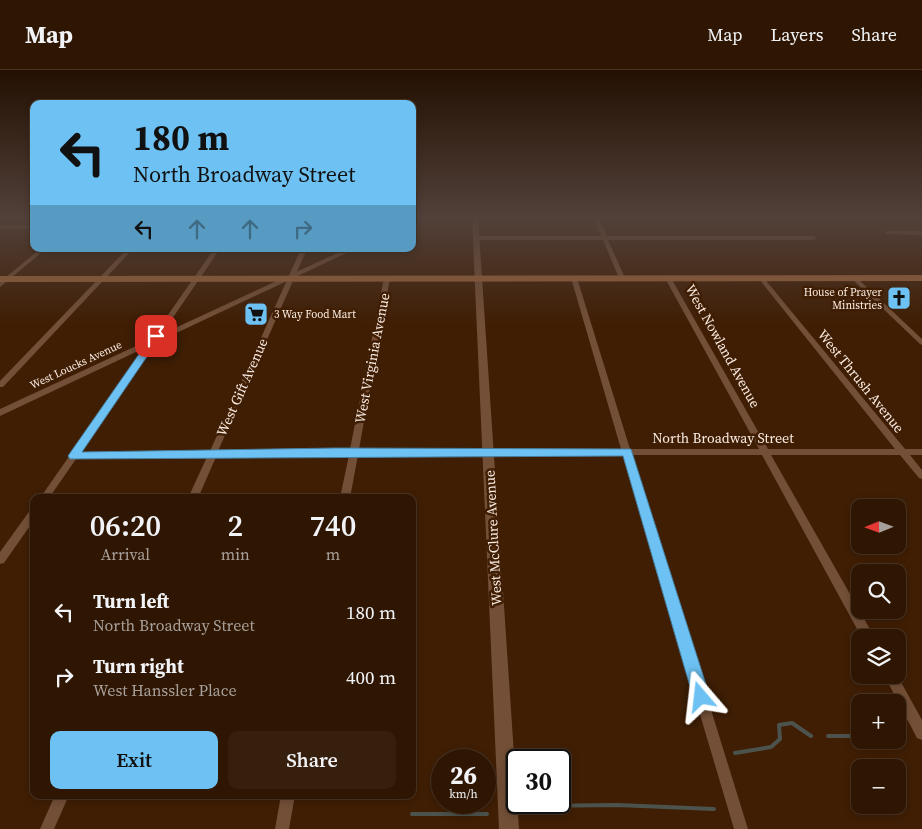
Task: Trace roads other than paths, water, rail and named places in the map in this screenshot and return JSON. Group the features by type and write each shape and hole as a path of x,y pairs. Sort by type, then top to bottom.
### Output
{"main road":[{"path":"2,281 197,278 921,279"}],"street":[{"path":"2,281 37,253"},
{"path":"0,385 126,253"},
{"path":"47,494 215,253"},
{"name":"West Gift Avenue","path":"195,494 302,253"},
{"name":"West Loucks Avenue","path":"0,413 342,253"},
{"name":"West McClure Avenue","path":"478,253 509,829"},
{"path":"612,253 622,278"},
{"path":"296,267 306,271"},
{"name":"West Virginia Avenue","path":"346,494 388,278"},
{"path":"574,278 741,829"},
{"name":"West Nowland Avenue","path":"668,278 864,629"},
{"name":"West Thrush Avenue","path":"761,278 922,476"},
{"path":"854,278 922,343"},
{"path":"274,286 285,290"},
{"name":"North Broadway Street","path":"74,456 354,452 922,452"},
{"path":"0,560 30,518"},
{"path":"895,684 922,733"},
{"path":"47,829 60,799"},
{"path":"282,829 287,799"}],"waterway":[{"path":"735,753 771,747 780,739 779,725 792,723 811,736"},
{"path":"828,736 851,736"},
{"path":"571,806 617,805 714,809"},
{"path":"412,814 431,814"}],"place":[{"name":"House of Prayer Ministries","path":"899,298"},
{"name":"3 Way Food Mart","path":"256,314"}]}
